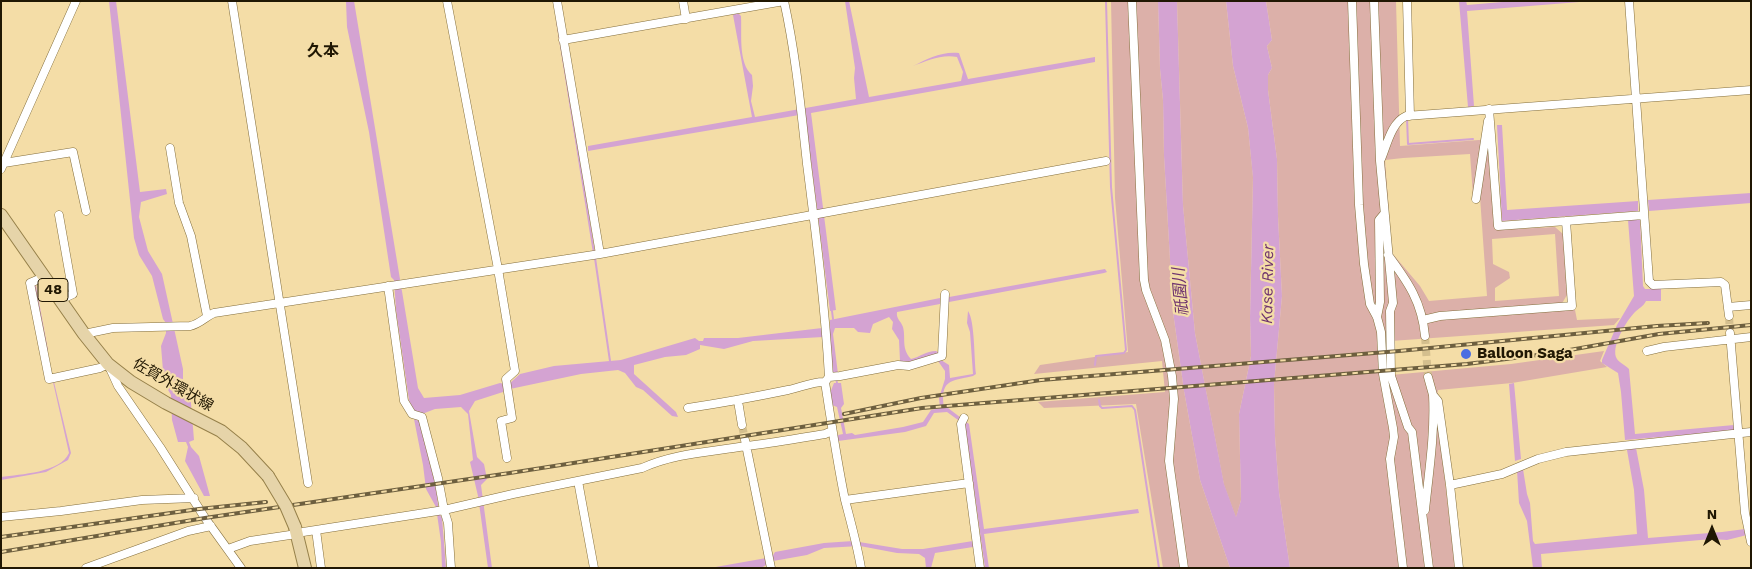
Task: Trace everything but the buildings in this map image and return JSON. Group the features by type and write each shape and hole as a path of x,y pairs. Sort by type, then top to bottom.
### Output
{"main road":[{"name":"佐賀外環状線","path":"1,214 84,334 108,364 131,382 166,403 221,431 242,448 268,476 286,506 296,531"},
{"name":"48","path":"296,531 305,568"}],"street":[{"path":"3,166 76,1"},
{"path":"232,1 308,484"},
{"path":"447,1 498,269 514,372 506,379 512,418 502,421 507,458"},
{"path":"557,1 600,254"},
{"path":"683,1 686,19"},
{"path":"563,40 784,1 791,31 815,213 832,378 832,431 861,568"},
{"path":"1132,1 1144,280 1164,340 1172,376 1174,400 1169,461 1184,568"},
{"path":"1352,1 1359,205 1364,264 1370,304 1377,318 1380,332 1383,374 1393,428 1394,437 1390,459 1403,568"},
{"path":"1374,1 1380,161 1393,303 1390,311 1391,376 1408,427 1412,432 1429,568"},
{"path":"1407,1 1410,116"},
{"path":"1629,1 1636,99 1640,211 1650,281 1653,285 1721,282 1726,285 1729,316"},
{"path":"1380,161 1395,126 1406,116 1751,90"},
{"path":"1476,199 1489,109"},
{"path":"1489,109 1498,226 1566,221 1640,211"},
{"path":"170,148 179,203 191,236 207,316"},
{"path":"3,166 73,152 86,211"},
{"path":"84,334 113,328 176,327 199,324 207,316 214,313 591,256 825,211 1106,161"},
{"path":"1377,318 1380,302 1379,220 1384,214"},
{"path":"59,215 73,294 60,300"},
{"path":"1424,320 1440,316 1572,306 1566,221"},
{"path":"1387,253 1406,278 1419,302 1424,320 1425,336"},
{"path":"44,277 30,283 52,379 100,368 108,364 118,386 241,568"},
{"path":"391,285 404,401 412,414 422,417 438,478 440,510 448,523 451,568"},
{"path":"688,408 738,401 805,387 832,378 898,365 908,366 942,356 945,298"},
{"path":"1728,307 1751,305"},
{"path":"1731,336 1749,535"},
{"path":"1647,351 1731,336 1751,337"},
{"path":"1424,522 1434,415 1433,395 1428,377"},
{"path":"1433,395 1438,401 1459,568"},
{"path":"738,401 742,425"},
{"path":"962,421 968,483 980,568"},
{"path":"1450,485 1502,474 1538,459 1566,452 1739,429 1751,432"},
{"path":"228,549 250,541 296,531 316,530 440,510 642,468 659,460 688,454 745,443 826,434 832,431"},
{"path":"745,443 770,562"},
{"path":"578,481 594,568"},
{"path":"846,500 968,483"},
{"path":"1,517 47,513 142,500 194,498"},
{"path":"86,568 188,530 211,526"},
{"path":"316,530 322,568"}],"shaded area":[{"path":"1111,1 1158,1 1173,312 1184,391 1200,480 1230,568 1163,568 1136,404 1044,408 1038,402 1165,392 1162,361 1034,374 1040,365 1128,352 1115,198"},
{"path":"1177,1 1226,1 1233,66 1248,128 1253,177 1251,356 1239,414 1241,500 1236,518 1224,485 1195,333 1183,205"},
{"path":"1266,1 1396,1 1400,146 1479,140 1489,142 1495,230 1555,227 1563,234 1567,295 1561,305 1575,310 1577,320 1620,318 1614,325 1377,342 1380,376 1511,364 1604,351 1600,361 1607,367 1512,383 1438,390 1436,403 1455,568 1290,568 1279,492 1275,436 1274,384 1282,296 1277,159 1268,90 1268,75 1272,68 1267,46 1272,40","holes":["1470,154 1473,196 1480,197 1487,296 1429,301 1420,286 1392,253 1385,160","1555,234 1559,296 1495,301 1495,288 1510,278 1509,272 1493,264 1492,239"]}],"water":[{"path":"109,1 116,1 140,192 166,189 167,194 141,202 139,217 148,251 162,274 183,369 183,384 190,391 194,440 189,442 199,456 210,496 204,496 185,461 188,447 186,442 178,442 172,420 171,395 164,383 161,346 166,333 166,323 163,319 152,276 139,255 134,238"},
{"path":"346,1 354,1 418,388 424,398 460,395 500,383 509,384 520,374 554,366 621,360 695,338 703,341 704,338 738,338 822,328 823,331 830,331 830,320 940,298 940,304 897,312 904,331 906,351 911,359 932,351 939,353 937,356 913,363 900,361 899,340 892,329 893,322 889,317 873,324 870,333 858,332 854,328 835,328 833,334 838,374 836,375 838,383 841,383 844,404 841,408 846,434 852,433 855,435 923,422 931,410 940,408 939,398 945,379 945,371 938,361 941,360 949,365 950,378 973,374 970,332 967,323 968,311 973,332 976,374 948,383 945,387 943,399 944,408 948,408 969,424 984,529 1138,509 1139,513 984,534 989,568 985,568 965,425 947,412 934,413 926,426 905,432 838,441 838,435 843,434 837,407 832,405 830,393 834,383 836,383 835,375 833,375 830,334 823,337 753,341 724,349 700,345 700,349 686,355 665,357 634,365 634,374 676,412 678,417 672,416 643,390 636,387 625,373 618,370 581,374 510,389 505,388 503,392 475,401 469,411 477,457 484,464 487,479 481,485 492,568 488,568 478,496 470,462 473,460 468,414 461,407 435,409 422,414 413,411 409,400 396,310 394,280 391,277 369,132 347,27"},
{"path":"845,1 849,1 869,97 961,81 963,72 957,57 940,57 913,66 947,53 959,53 968,79 1095,57 1095,62 811,113 836,310 830,311 805,114 588,151 588,146 752,117 733,15 738,13 741,16 743,56 752,75 751,101 755,117 856,99 855,68"},
{"path":"1158,1 1177,1 1183,205 1195,333 1224,484 1236,517 1241,500 1239,414 1251,356 1253,178 1248,128 1233,66 1226,1 1266,1 1272,40 1267,46 1272,68 1268,75 1268,90 1277,159 1282,296 1274,384 1275,436 1279,492 1290,568 1230,568 1200,480 1184,391 1173,312"},
{"path":"1459,1 1466,1 1467,5 1514,1 1592,1 1467,11 1474,106 1468,107"},
{"path":"1497,125 1502,125 1507,210 1638,201 1638,211 1502,221"},
{"path":"1751,193 1751,203 1649,211 1648,200"},
{"path":"1640,219 1643,286 1645,289 1661,289 1661,301 1646,301 1627,322 1617,342 1615,354 1617,359 1629,369 1635,434 1734,425 1735,429 1732,431 1625,440 1618,373 1602,363 1602,360 1617,325 1634,296 1628,220"},
{"path":"1105,269 1107,272 1104,273 949,302 949,297"},
{"path":"53,382 71,453 68,460 46,472 1,480 1,477 49,469 64,460 69,453"},
{"path":"1514,383 1521,459 1515,461 1509,384"},
{"path":"414,419 419,421 436,487 439,513 442,518 446,568 442,568 441,542 436,507 426,489"},
{"path":"1636,448 1644,490 1648,538 1745,529 1747,535 1727,540 1712,539 1541,554 1542,568 1533,568 1527,521 1519,503 1517,470 1523,469 1530,503 1533,541 1535,544 1637,534 1634,490 1627,450"},
{"path":"853,541 902,549 923,549 973,541 973,547 935,553 931,568 926,568 925,558 919,554 897,553 860,546 824,548 807,555 773,561 761,568 710,568 772,557 775,552 824,543"}],"waterway":[{"path":"1095,365 1096,356 1124,353 1126,350 1111,187 1106,1"},
{"path":"557,21 594,253"},
{"path":"1407,118 1408,144 1473,139"},
{"path":"595,258 610,361"},
{"path":"35,286 47,350"},
{"path":"832,311 833,319"},
{"path":"1099,400 1102,408 1132,406 1135,410 1159,568"}],"tunnel":[{"path":"1729,316 1730,333"},
{"path":"1425,336 1428,377"},
{"path":"742,425 745,440"}],"railway":[{"path":"844,414 921,398 1041,380 1399,351 1657,326 1708,323"},
{"path":"1,552 205,518 510,473 922,408 1467,364 1553,353 1659,334 1751,325"},
{"path":"1,537 199,509 266,502"}],"place":[{"name":"Balloon Saga","path":"1466,354"}],"district":[{"name":"久本","path":"323,51"}],"water label":[{"name":"Kase River","path":"1268,284"},
{"name":"祇園川","path":"1181,292"}]}
